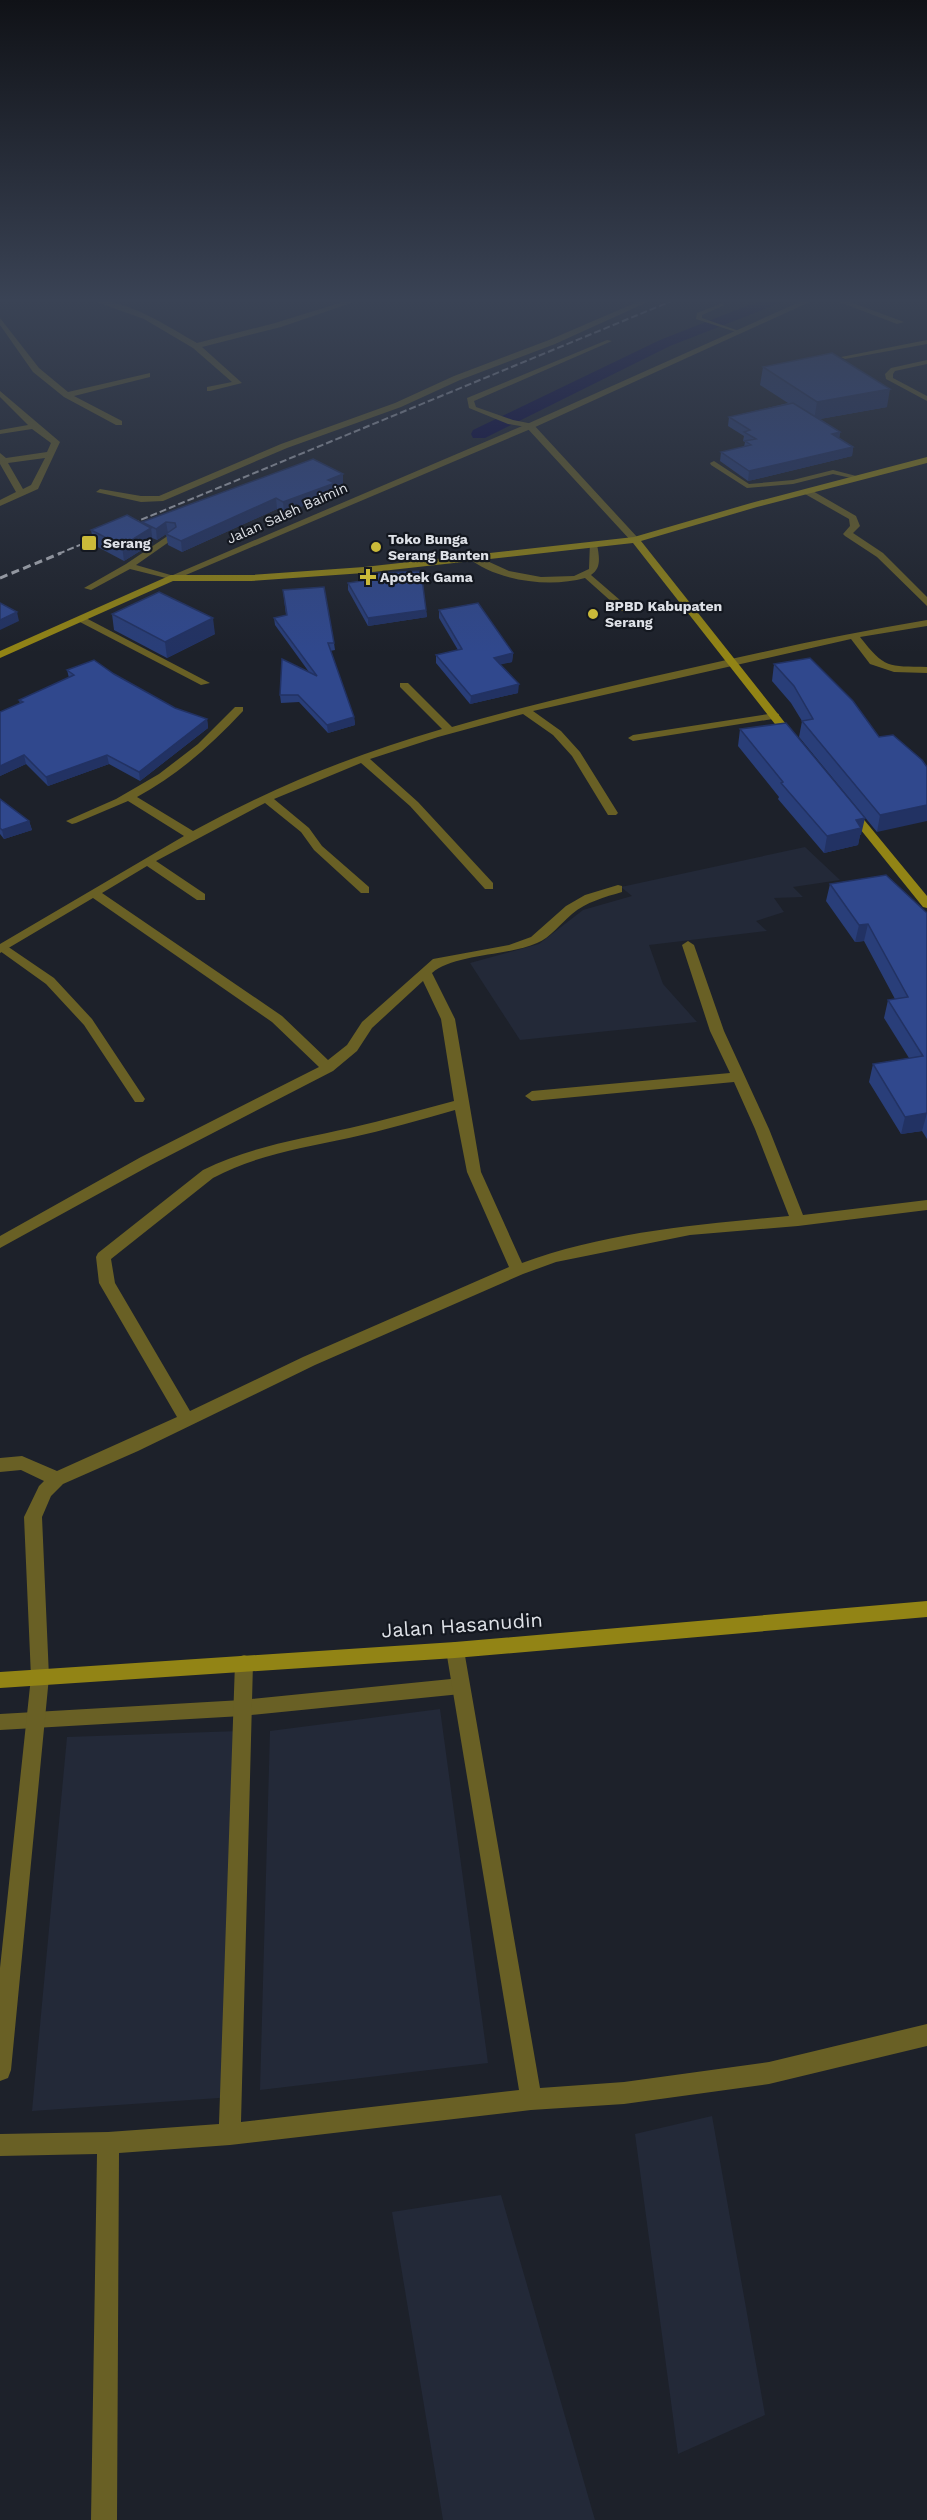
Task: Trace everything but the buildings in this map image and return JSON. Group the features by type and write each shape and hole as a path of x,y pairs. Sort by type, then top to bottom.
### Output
{"main road":[{"path":"0,655 171,578 251,578 364,570 471,556 635,540 927,460"},
{"path":"635,540 803,753"},
{"path":"848,807 927,904"},
{"name":"Jalan Hasanudin","path":"0,1680 455,1650 927,1609"}],"street":[{"path":"0,503 35,487 56,442 24,418"},
{"path":"109,418 119,423"},
{"path":"100,492 141,499 160,498 284,446 363,418"},
{"name":"Jalan Saleh Baimin","path":"171,578 548,418"},
{"path":"0,432 34,426"},
{"path":"530,426 635,540"},
{"path":"21,493 2,458 51,454"},
{"path":"808,492 853,518 855,526 848,534 879,555 927,603"},
{"path":"81,619 205,683"},
{"path":"1,949 193,836 266,798 362,758 526,711 732,661 853,634 927,623"},
{"path":"853,634 874,662 894,669 927,670"},
{"path":"404,685 450,731"},
{"path":"72,821 108,809 183,764 221,730 239,709"},
{"path":"526,711 557,734 576,754 612,813"},
{"path":"633,738 775,716"},
{"path":"362,758 414,804 489,886"},
{"path":"129,798 193,836"},
{"path":"266,798 304,830 326,855 365,890"},
{"path":"149,862 201,897"},
{"path":"0,1243 146,1161 272,1099 328,1068 352,1048 367,1025 437,962 511,948 535,940 570,909 589,898 618,889"},
{"path":"95,894 278,1019 328,1068"},
{"path":"688,945 717,1031 798,1221"},
{"path":"424,972 448,1019 474,1172 518,1270"},
{"path":"532,1096 738,1077"},
{"path":"187,1420 107,1283 103,1257 190,1187 220,1166 249,1154 352,1132 461,1104"},
{"path":"0,2070 40,1677 33,1517 45,1491 57,1479 309,1361 518,1270 554,1257 690,1230 798,1221 927,1204"},
{"path":"0,1465 22,1463 57,1479"},
{"path":"455,1650 531,2099"},
{"path":"230,2134 244,1663"},
{"path":"0,2145 108,2143 230,2134 531,2099 624,2093 769,2073 927,2035"},
{"path":"104,2520 108,2143"}],"lane":[{"path":"500,418 530,426"},
{"path":"714,463 747,486 793,482 833,472 860,478"},
{"path":"793,482 808,492"},
{"path":"88,588 129,566 172,537"},
{"path":"471,556 505,574 547,582 586,576 593,570 595,560 593,544"},
{"path":"129,566 171,578"},
{"path":"586,576 625,609"},
{"path":"1,949 50,981 88,1022 139,1099"},
{"path":"0,1722 242,1708 461,1686"}],"shaded area":[{"path":"805,847 840,880 793,887 803,897 774,898 784,912 756,921 767,931 649,945 663,984 697,1022 520,1040 470,963 539,944 583,910 632,896 621,887"},
{"path":"440,1709 488,2063 260,2090 270,1731"},
{"path":"239,1731 233,2097 32,2111 67,1737"},
{"path":"712,2116 765,2415 678,2454 635,2134"},
{"path":"501,2195 595,2520 443,2520 392,2212"}],"waterway":[{"path":"479,434 513,418"}],"railway":[{"path":"58,554 389,418"},
{"path":"0,578 61,553"}],"place":[{"name":"Serang","path":"89,543"},
{"name":"Toko Bunga Serang Banten","path":"376,547"},
{"name":"Apotek Gama","path":"368,577"},
{"name":"BPBD Kabupaten Serang","path":"593,614"}]}
